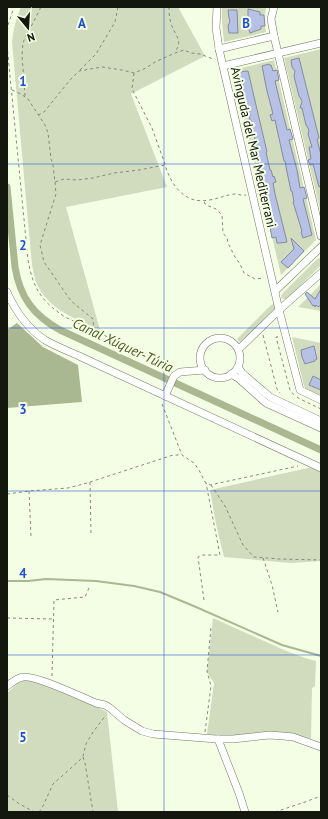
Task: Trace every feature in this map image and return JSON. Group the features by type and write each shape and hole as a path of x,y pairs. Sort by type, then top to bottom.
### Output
{"street":[{"name":"Avinguda del Mar Mediterrani","path":"217,7 216,28 222,63 279,310 300,390 321,400"},
{"path":"274,7 271,18 274,36 321,236"},
{"path":"219,49 274,36"},
{"path":"222,63 278,53 321,43"},
{"path":"275,291 321,247"},
{"path":"239,349 279,310 321,273"},
{"path":"7,292 18,314 31,328 45,339 166,394 321,468"},
{"path":"216,338 230,340 239,349 240,361 238,367 235,371 225,377 209,374 205,370 200,357 205,345 216,338"},
{"path":"238,367 242,373 270,397 321,421"},
{"path":"166,394 177,374 205,370"},
{"path":"231,374 238,378 266,403 321,428"},
{"path":"7,686 15,680 24,677 40,680 96,703 105,705 124,720 142,731 153,734 218,739 269,735 284,736 293,737 321,747"},
{"path":"218,739 245,812"}],"path":[{"path":"7,37 8,25 14,7"},
{"path":"25,97 22,55 23,43 41,7"},
{"path":"38,115 44,112 70,80 96,54 115,22 118,7"},
{"path":"168,7 172,28 178,36 179,43 175,53"},
{"path":"7,45 20,188 28,260 32,281 43,299 54,310 65,317 158,360 177,374"},
{"path":"80,71 102,67 134,73 155,62 184,50 191,53 200,54 222,63"},
{"path":"134,73 132,89 152,128 168,174 174,186 186,198 203,201 235,194 240,196 253,195"},
{"path":"12,90 22,94 28,99 45,125 48,133 50,158 53,165 56,194 40,246 44,262 72,301 93,319 94,330"},
{"path":"55,182 64,179 77,180 93,178 165,165"},
{"path":"203,201 206,205 216,209 222,215 223,233 227,238 228,243 244,273 255,279 272,277"},
{"path":"261,328 277,389 282,395"},
{"path":"166,394 162,403 182,455"},
{"path":"7,494 68,488 173,455 182,455 194,463 205,482 220,555 202,555 198,557 204,600"},
{"path":"210,485 310,463"},
{"path":"90,482 91,536"},
{"path":"205,482 210,485 225,506 243,545 254,557 321,560"},
{"path":"29,491 31,537"},
{"path":"263,558 272,585 278,612"},
{"path":"51,685 54,600 85,597 89,588"},
{"path":"7,618 53,619"},
{"path":"203,738 211,686 207,671 211,627"},
{"path":"39,812 53,784 83,756 86,744 93,732 105,718 110,708"},
{"path":"83,756 93,812"},
{"path":"7,795 34,812"},
{"path":"275,812 321,796"}],"shaded area":[{"path":"21,7 178,7 205,56 131,94 167,187 66,207 100,330 72,317 55,306 41,291 34,276 12,42 15,24"},
{"path":"222,7 266,7 264,20 266,32 224,42"},
{"path":"321,49 321,214 284,58"},
{"path":"274,60 316,240 281,275 233,70"},
{"path":"320,258 321,265 287,299 281,298 282,294 317,259"},
{"path":"321,284 321,311 298,307"},
{"path":"273,304 275,305 276,309 241,344 237,339"},
{"path":"17,323 43,347 78,365 82,402 7,408 7,330"},
{"path":"292,337 321,343 321,396 306,389 304,386"},
{"path":"312,467 321,472 321,561 291,563 224,557 210,490"},
{"path":"213,618 284,650 316,661 315,686 312,688 311,739 293,734 222,736 207,734 214,683 207,672"},
{"path":"26,680 61,690 107,712 118,812 7,812 7,693 18,683"}],"building":[{"path":"248,9 260,12 260,15 264,15 265,26 261,26 261,29 250,33 248,27"},
{"path":"228,10 237,10 238,33 229,33 228,26 230,21"},
{"path":"299,58 319,138 317,139 321,155 321,186 319,187 313,164 310,165 308,160 311,159 309,147 312,147 302,108 300,108 302,102 294,76 295,71 292,67 291,60"},
{"path":"269,64 271,65 273,71 277,70 279,80 275,81 287,130 290,129 293,139 289,140 300,188 304,187 307,198 303,199 312,235 303,238 293,202 292,191 275,120 272,121 270,115 273,114 262,66"},
{"path":"248,71 270,170 276,182 273,183 275,194 287,242 277,243 276,237 272,238 270,227 273,227 264,184 262,178 258,178 257,173 260,173 258,161 260,160 256,147 257,143 251,120 249,120 250,115 247,109 243,84 240,79 239,72"},
{"path":"291,238 304,251 288,268 281,262 294,249"},
{"path":"321,289 321,305 318,307 316,305 315,307 305,294 307,292 315,299"},
{"path":"314,346 317,359 305,364 301,350"},
{"path":"313,376 321,380 321,390 309,385"}],"waterway":[{"name":"Canal Xúquer-Túria","path":"7,187 17,278 24,296 42,318 60,330 321,450"},
{"path":"7,581 46,579 96,581 134,586 160,592 282,645 321,656"}]}
